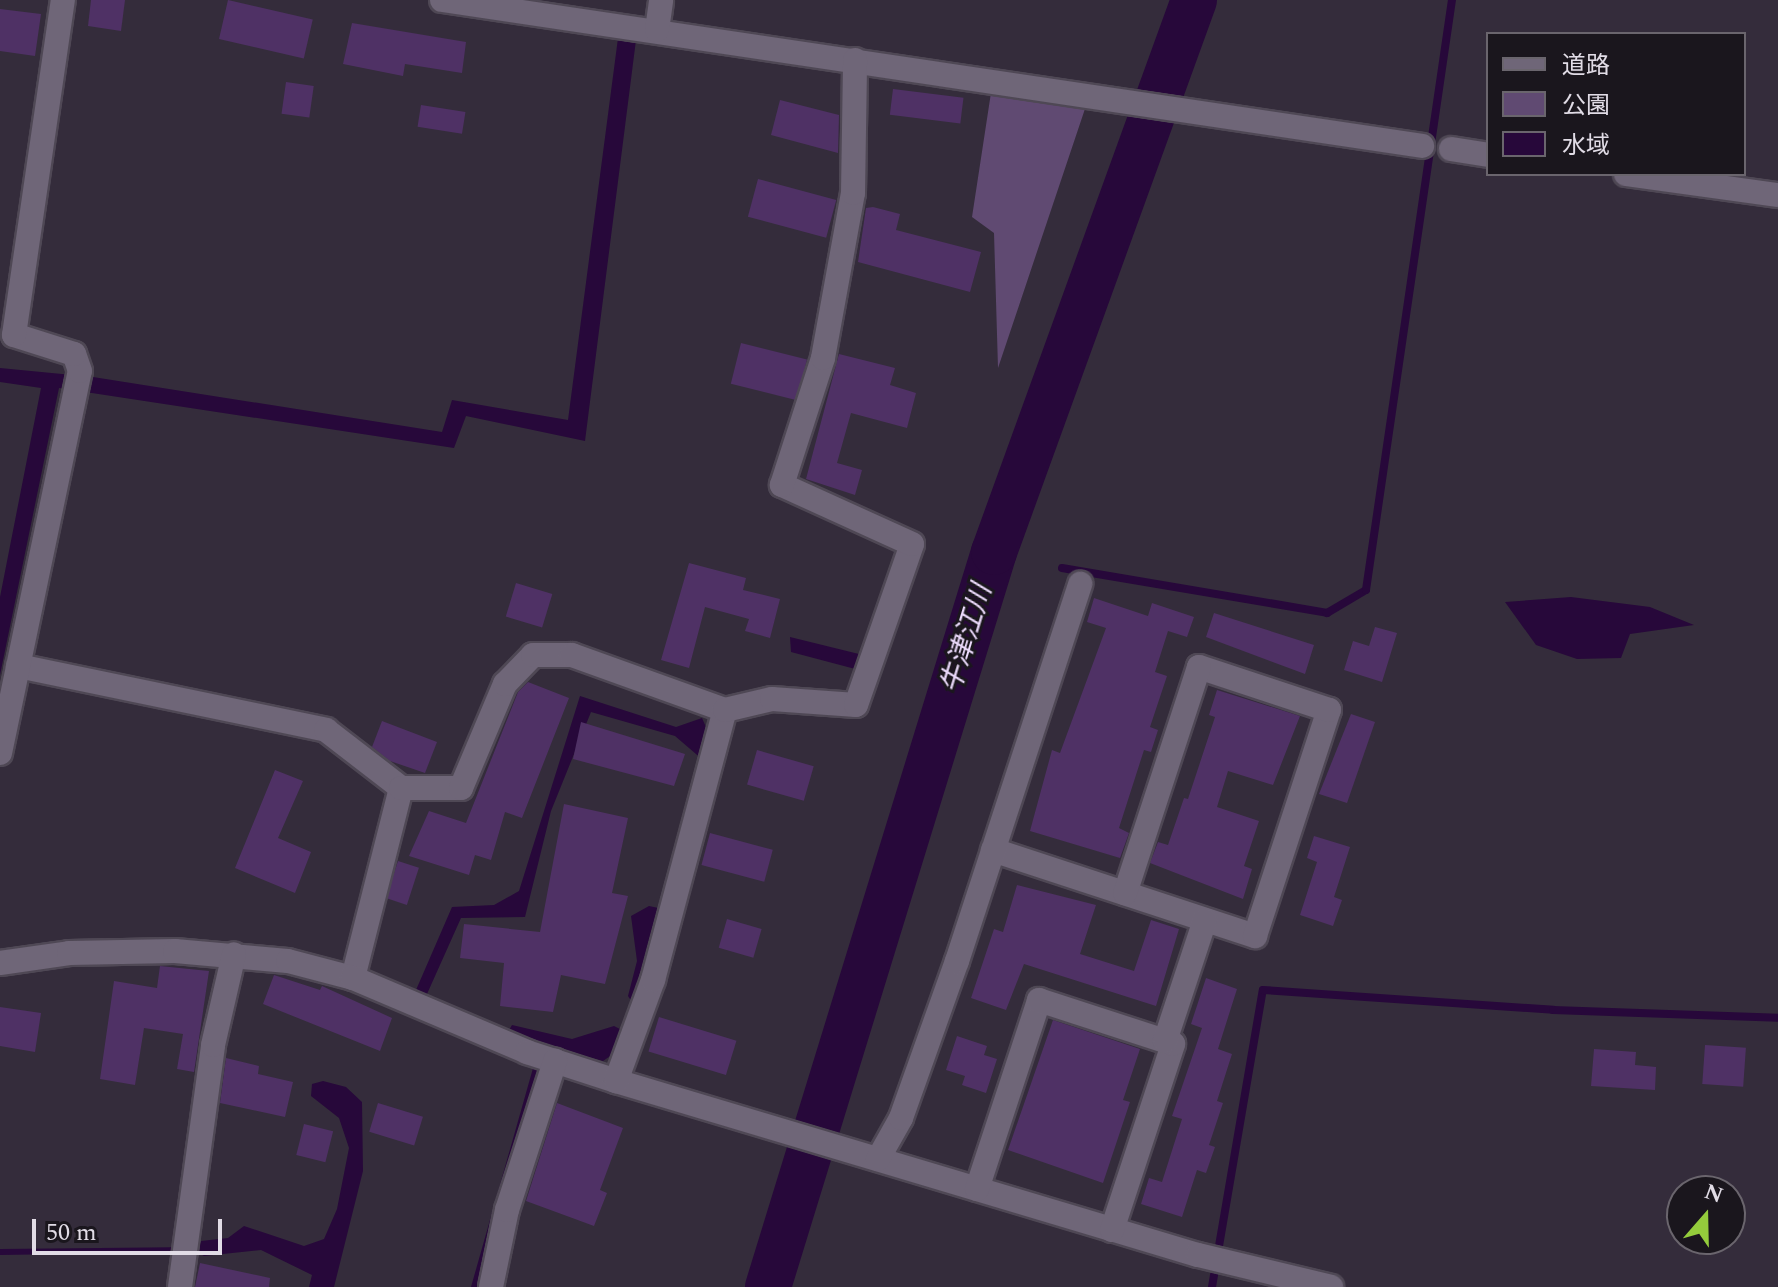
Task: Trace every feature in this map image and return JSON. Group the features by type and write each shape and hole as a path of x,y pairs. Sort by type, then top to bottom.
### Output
{"street":[{"path":"0,753 80,371 74,354 14,335 63,0"},
{"path":"442,0 1422,146"},
{"path":"657,30 661,0"},
{"path":"18,666 326,730 401,788 461,788 505,684 533,655 572,655 725,710 772,699 856,705 912,544 782,485 823,358 853,193 855,60"},
{"path":"1451,149 1486,155"},
{"path":"1640,176 1778,195"},
{"path":"878,1159 901,1118 1080,584"},
{"path":"993,850 1255,936 1329,710 1199,667 1125,893"},
{"path":"616,1081 653,980 725,710"},
{"path":"353,978 401,788"},
{"path":"1165,1041 1205,920"},
{"path":"0,963 69,953 234,954 353,978 527,1052 616,1081 1198,1255 1331,1287"},
{"path":"180,1287 213,1045 234,954"},
{"path":"977,1189 1039,1000 1173,1044 1112,1230"},
{"path":"491,1287 507,1210 555,1061"}],"green space":[{"path":"994,73 1093,85 998,368 994,233 972,217"}],"water":[{"path":"618,38 636,40 585,441 466,416 454,448 59,388 0,675 0,597 41,388 0,382 0,368 93,377 442,432 452,400 568,420"},
{"path":"1571,597 1650,607 1694,625 1630,634 1621,658 1577,659 1536,645 1505,602"},
{"path":"790,637 863,655 859,670 791,652"},
{"path":"580,696 676,727 702,718 709,734 703,760 675,736 591,712 551,811 525,917 461,918 427,994 416,990 452,907 494,905 519,891"},
{"path":"649,906 663,909 632,1002 628,996 637,961 631,916"},
{"path":"512,1025 572,1039 614,1026 620,1029 613,1054 603,1061 551,1047 483,1287 471,1287 539,1047 508,1032"},
{"path":"323,1081 346,1087 362,1102 363,1171 334,1287 309,1287 312,1275 261,1250 204,1256 197,1252 0,1255 0,1249 197,1247 201,1241 228,1238 244,1226 304,1246 324,1239 337,1209 349,1148 339,1118 311,1096 312,1084"}],"building":[{"path":"91,0 125,0 121,31 88,26"},
{"path":"228,0 313,20 304,59 219,39"},
{"path":"0,9 41,14 35,56 0,51"},
{"path":"352,23 466,42 462,73 405,64 403,76 343,64"},
{"path":"286,82 314,86 309,118 282,114"},
{"path":"893,89 963,98 960,123 890,115"},
{"path":"780,100 839,115 838,153 771,135"},
{"path":"421,105 465,112 462,134 418,127"},
{"path":"758,179 836,200 826,238 748,217"},
{"path":"866,208 900,214 896,230 981,252 970,292 858,262"},
{"path":"741,343 807,359 797,400 731,384"},
{"path":"839,354 895,368 890,385 916,393 907,428 851,413 837,463 862,470 855,495 806,479"},
{"path":"689,563 746,578 743,590 780,599 770,638 745,631 749,619 705,607 689,668 661,660"},
{"path":"516,583 552,594 542,628 506,616"},
{"path":"1094,598 1148,616 1152,603 1194,617 1187,637 1168,631 1155,672 1167,676 1150,727 1158,730 1151,752 1144,750 1119,828 1129,833 1120,858 1030,831 1052,750 1060,753 1106,628 1087,622"},
{"path":"1214,613 1314,645 1305,674 1206,637"},
{"path":"1375,627 1397,633 1382,682 1344,670 1353,641 1369,646"},
{"path":"528,682 569,698 522,818 505,812 491,860 475,855 469,875 409,856 429,811 466,823 518,692"},
{"path":"1217,690 1300,716 1273,785 1228,771 1217,807 1259,821 1244,866 1252,869 1243,899 1150,863 1158,842 1168,845 1184,798 1188,799 1215,717 1209,715"},
{"path":"1351,714 1375,722 1347,803 1319,794"},
{"path":"382,721 437,742 425,773 390,761 372,747"},
{"path":"581,722 685,754 674,786 573,759"},
{"path":"757,750 814,766 804,801 747,785"},
{"path":"275,770 303,781 278,838 311,852 295,893 235,868"},
{"path":"564,804 628,818 612,893 628,896 605,984 561,975 553,1012 500,1006 504,963 460,958 464,924 540,932"},
{"path":"710,833 773,850 764,882 701,865"},
{"path":"1314,836 1350,847 1334,897 1342,900 1333,926 1300,915 1317,862 1307,858"},
{"path":"398,861 419,868 407,905 386,898"},
{"path":"1017,885 1096,905 1080,954 1134,971 1151,920 1179,929 1156,1006 1024,964 1006,1010 971,998 994,929 1003,932"},
{"path":"727,919 762,929 753,958 719,948"},
{"path":"160,966 209,971 194,1072 177,1069 183,1034 144,1028 135,1085 100,1079 114,981 157,988"},
{"path":"274,975 320,990 322,986 392,1018 380,1051 263,1004"},
{"path":"1206,978 1237,989 1218,1049 1232,1054 1217,1101 1223,1103 1209,1145 1215,1147 1206,1173 1197,1170 1182,1217 1141,1204 1149,1178 1162,1182 1182,1119 1172,1116 1202,1028 1191,1024"},
{"path":"0,1007 41,1013 35,1052 0,1046"},
{"path":"659,1017 736,1041 726,1075 648,1051"},
{"path":"1053,1020 1140,1049 1123,1100 1130,1102 1103,1183 1008,1150"},
{"path":"957,1036 987,1046 984,1055 997,1059 986,1093 962,1085 965,1076 946,1070"},
{"path":"1705,1045 1746,1048 1743,1087 1702,1084"},
{"path":"1594,1049 1636,1052 1635,1065 1656,1067 1655,1090 1591,1086"},
{"path":"226,1058 259,1066 258,1074 293,1082 285,1117 220,1103"},
{"path":"378,1103 423,1117 414,1145 369,1132"},
{"path":"557,1103 623,1128 600,1190 607,1193 594,1226 526,1201"},
{"path":"304,1124 333,1131 325,1162 296,1155"},
{"path":"200,1263 270,1278 269,1287 195,1287"}],"waterway":[{"name":"牛津江川","path":"768,1287 994,552 1194,0"},
{"path":"1062,568 1327,613 1366,590 1452,0"},
{"path":"1212,1287 1263,990 1553,1010 1778,1018"}]}
